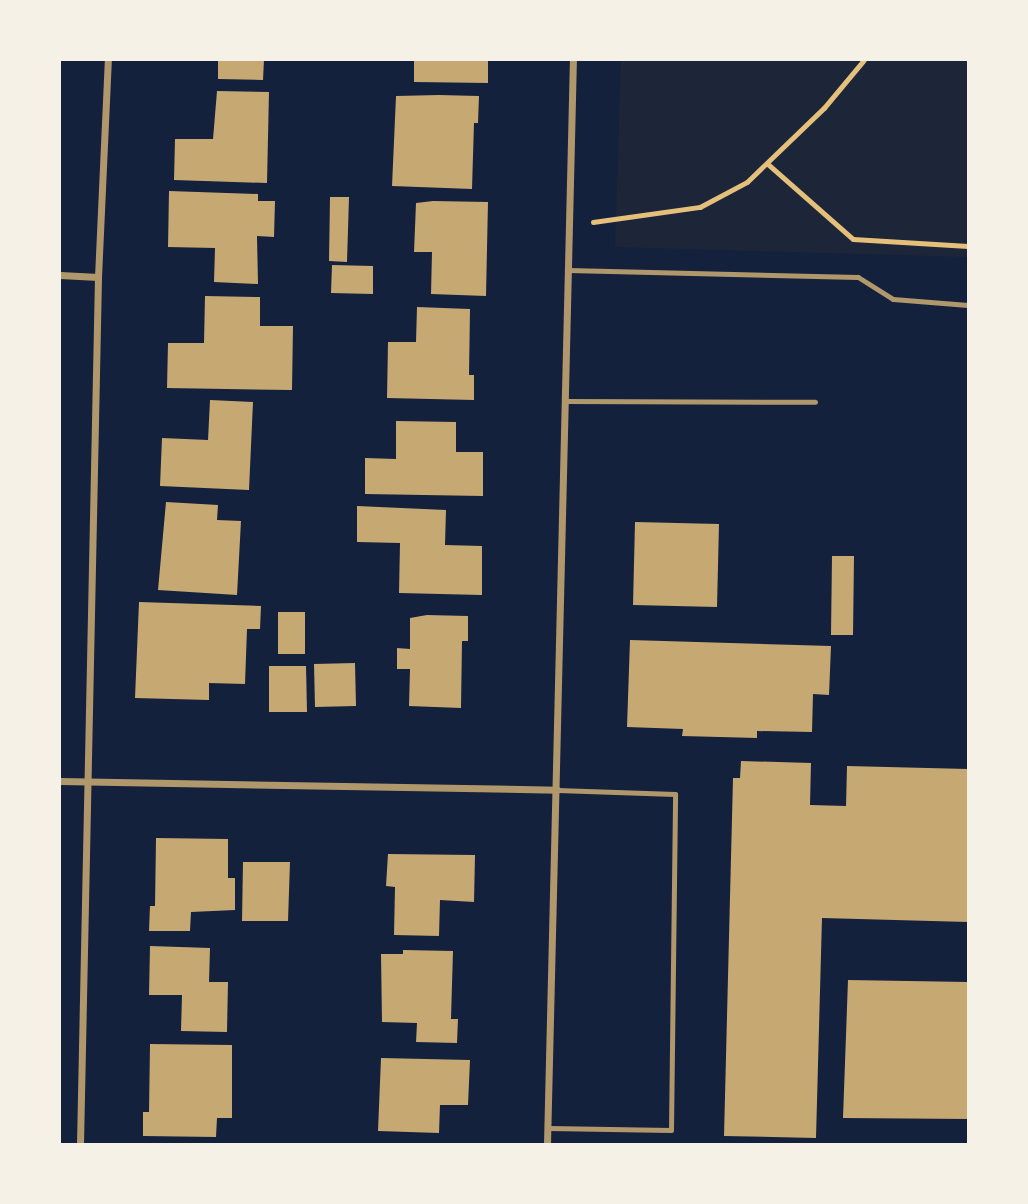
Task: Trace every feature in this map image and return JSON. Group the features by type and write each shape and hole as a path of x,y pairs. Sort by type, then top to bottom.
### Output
{"street":[{"path":"80,1144 90,782 98,277 108,60"},
{"path":"547,1144 573,60"},
{"path":"60,275 98,277"},
{"path":"60,781 557,790"}],"lane":[{"path":"568,270 859,277 893,299 968,305"},
{"path":"566,401 815,402"},
{"path":"548,1128 671,1130 675,794 557,790"}],"path":[{"path":"569,223 700,207 747,182 824,108 864,60"},
{"path":"768,164 853,239 968,246"}],"shaded area":[{"path":"621,60 968,60 968,257 615,247"}],"building":[{"path":"218,60 264,60 263,80 218,79"},
{"path":"414,60 488,60 488,83 414,82"},
{"path":"217,91 269,92 267,183 174,180 175,139 213,139"},
{"path":"396,96 479,96 478,123 474,123 472,189 392,186"},
{"path":"169,191 258,194 258,201 275,201 274,237 257,236 258,284 214,282 215,248 168,247"},
{"path":"330,197 349,197 347,262 329,261"},
{"path":"488,202 486,296 431,294 432,252 414,252 416,203"},
{"path":"332,265 373,266 373,294 331,293"},
{"path":"205,296 260,297 260,326 293,326 292,390 167,388 168,343 204,343"},
{"path":"417,307 470,309 469,375 474,375 474,400 387,398 388,342 416,342"},
{"path":"210,400 253,402 249,490 160,486 162,438 208,440"},
{"path":"396,421 456,422 456,452 483,452 483,496 365,494 365,458 396,459"},
{"path":"166,502 218,505 217,520 241,521 237,595 158,590"},
{"path":"357,506 446,510 445,545 482,546 482,595 399,593 400,543 357,542"},
{"path":"635,522 719,524 717,607 633,605"},
{"path":"832,556 854,556 853,635 831,635"},
{"path":"139,602 261,606 260,629 247,629 245,684 209,683 209,700 135,698"},
{"path":"278,612 305,612 305,654 278,654"},
{"path":"427,615 468,616 468,641 462,641 461,708 409,706 410,669 397,669 397,648 410,649 410,618"},
{"path":"630,640 831,646 829,695 813,694 812,732 757,731 757,738 682,736 683,729 627,727"},
{"path":"355,663 356,706 315,707 314,664"},
{"path":"269,666 306,666 307,712 269,712"},
{"path":"741,761 811,763 810,805 846,806 847,766 968,769 968,922 822,918 816,1138 724,1136 733,778 740,778"},
{"path":"156,838 228,839 228,878 235,878 235,910 191,912 190,931 149,931 150,906 155,906"},
{"path":"388,854 475,855 474,902 440,900 439,936 394,935 395,887 386,886"},
{"path":"243,862 290,862 288,921 242,921"},
{"path":"150,946 210,948 209,982 228,982 227,1032 181,1031 182,995 149,995"},
{"path":"403,950 453,951 451,1019 458,1019 457,1043 416,1042 417,1023 382,1022 381,954 403,954"},
{"path":"848,980 968,982 968,1119 843,1118"},
{"path":"150,1044 232,1045 232,1118 217,1118 216,1137 143,1136 143,1112 149,1112"},
{"path":"381,1058 470,1060 468,1105 440,1105 439,1133 378,1131"}]}
